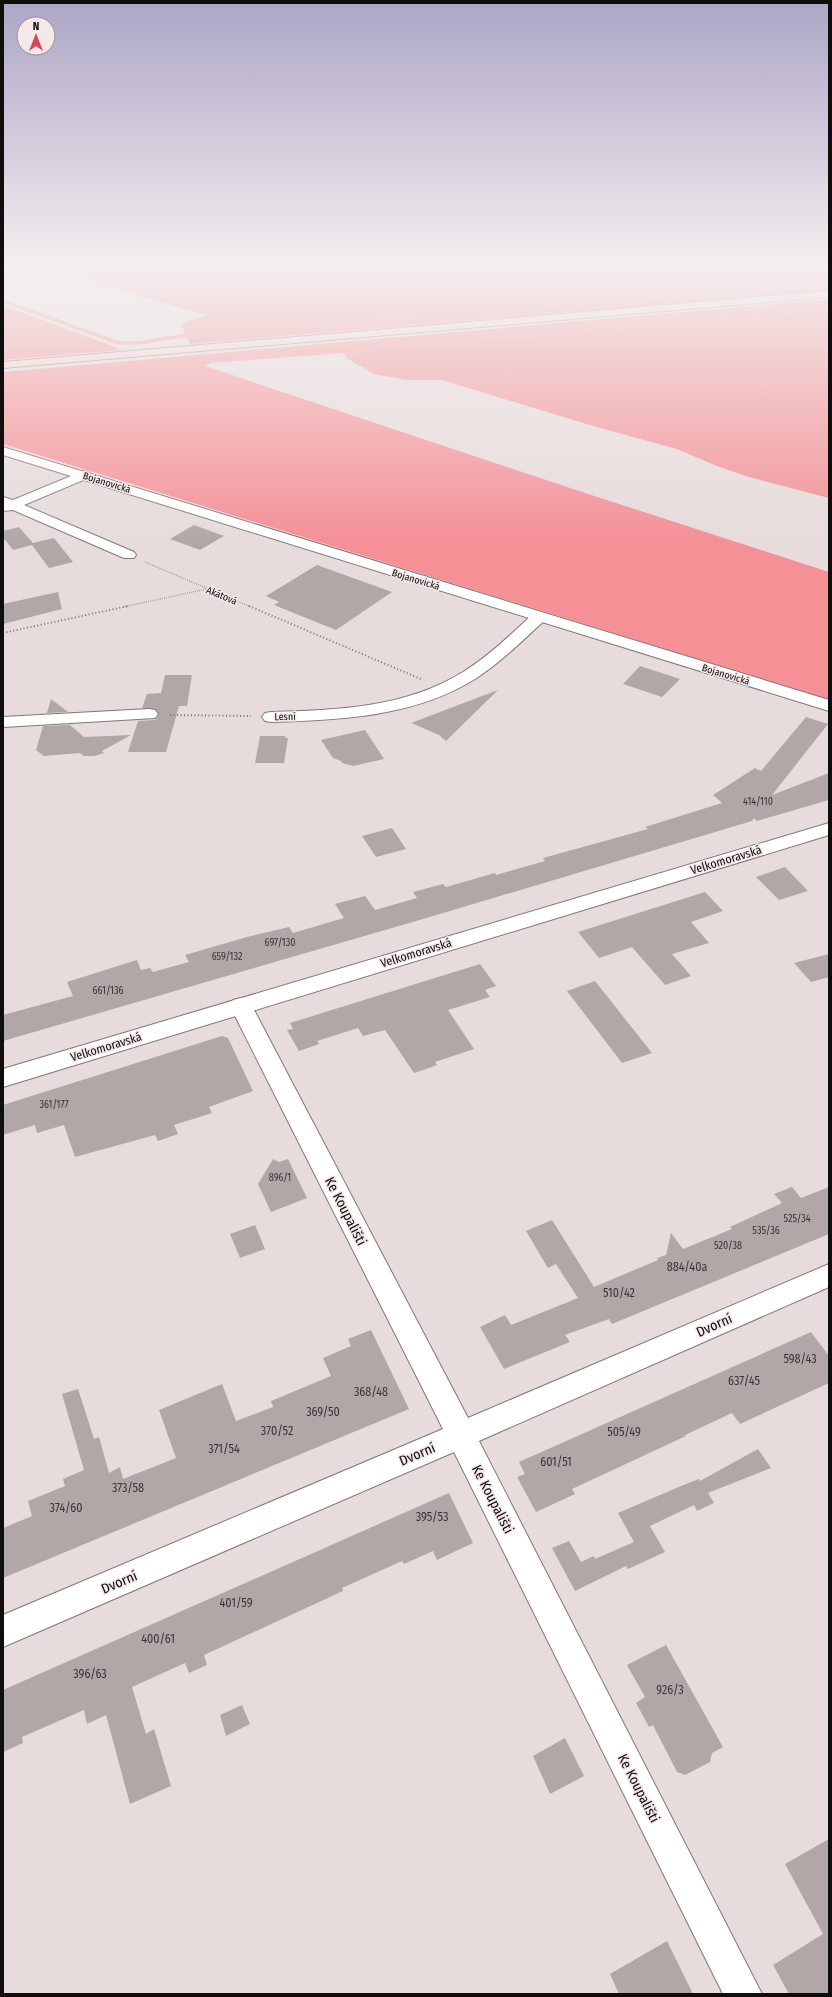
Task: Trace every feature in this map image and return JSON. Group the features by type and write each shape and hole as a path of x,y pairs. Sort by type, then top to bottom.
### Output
{"main road":[{"path":"3,365 94,357"}],"street":[{"name":"Bojanovická","path":"3,451 829,706"},
{"path":"7,505 83,475"},
{"path":"7,505 129,555"},
{"name":"Lesní","path":"271,717 331,715 358,712 414,700 439,692 459,682 485,665 538,617"},
{"path":"3,722 149,714"},
{"name":"Velkomoravská","path":"3,1078 829,829"},
{"name":"Ke Koupališti","path":"241,1006 461,1435 743,1994"},
{"name":"Dvorní","path":"3,1631 461,1435 829,1274"}],"path":[{"name":"Akátová","path":"129,555 424,680 439,692"},
{"path":"3,633 207,589"},
{"name":"Lesní","path":"149,714 271,717"}],"shaded area":[{"path":"3,357 37,357 3,360"},
{"path":"171,357 288,357 211,363 205,366 576,490 829,572 829,700 3,444 3,372"},
{"path":"347,357 829,357 829,498 749,477 717,466 677,449 593,426 442,380 406,380 374,374"}],"building":[{"path":"194,525 224,536 200,550 170,539"},
{"path":"19,527 33,543 54,538 73,562 49,568 32,545 13,550 3,537 3,531"},
{"path":"317,565 392,592 336,630 274,605 279,602 266,596"},
{"path":"58,592 62,609 3,624 3,604"},
{"path":"640,666 680,679 662,697 623,684"},
{"path":"165,675 192,675 187,706 179,706 166,752 128,752 138,721 155,720 159,715 155,709 142,708 147,694 161,693"},
{"path":"498,690 446,741 439,735 411,723"},
{"path":"51,699 68,712 47,713"},
{"path":"806,717 828,724 772,795 829,773 829,800 757,821 754,818 752,821 423,919 3,1041 3,1015 73,996 67,982 137,960 141,970 150,968 153,972 189,962 185,955 247,937 289,927 293,933 344,918 335,904 365,896 375,910 417,898 413,892 443,884 446,887 545,861 543,858 648,829 645,827 722,803 713,795 755,768 761,771"},
{"path":"70,725 84,737 131,735 102,751 104,753 94,756 84,756 80,753 44,756 36,750 43,726"},
{"path":"365,730 384,759 353,766 342,763 341,761 333,758 321,740"},
{"path":"260,736 286,736 285,738 288,738 284,763 255,763"},
{"path":"392,828 406,849 376,857 362,836"},
{"path":"785,867 808,891 779,900 756,877"},
{"path":"705,892 723,911 691,922 709,943 672,954 691,976 665,985 632,947 599,958 578,932"},
{"path":"829,954 829,977 811,982 794,963"},
{"path":"480,964 496,986 485,990 490,997 448,1010 474,1049 435,1062 437,1065 426,1069 414,1073 385,1030 363,1036 358,1028 317,1041 319,1044 299,1051 287,1030 293,1029 290,1023"},
{"path":"595,981 652,1053 622,1063 567,991"},
{"path":"222,1036 228,1038 253,1091 209,1107 212,1113 174,1125 178,1134 158,1141 155,1135 75,1157 64,1125 37,1133 35,1125 3,1135 3,1105"},
{"path":"273,1159 279,1162 288,1159 307,1198 271,1212 258,1184"},
{"path":"792,1187 801,1198 829,1187 829,1234 612,1324 609,1319 565,1335 570,1342 504,1369 480,1327 505,1315 511,1325 578,1298 556,1264 548,1268 526,1231 552,1220 594,1287 658,1260 657,1258 666,1255 671,1233 683,1249 732,1229 730,1227 782,1203 774,1194"},
{"path":"255,1225 265,1249 240,1258 230,1234"},
{"path":"371,1330 409,1409 3,1578 3,1528 32,1516 28,1501 65,1486 63,1479 84,1470 62,1394 78,1389 94,1439 99,1437 109,1473 120,1467 123,1479 176,1458 159,1410 222,1384 236,1421 273,1407 271,1401 331,1376 323,1358 351,1346 348,1339"},
{"path":"811,1332 829,1356 829,1383 740,1424 732,1413 572,1489 575,1494 536,1512 517,1477 525,1474 519,1462"},
{"path":"758,1449 771,1468 708,1493 714,1503 697,1511 694,1505 650,1526 665,1552 628,1569 626,1566 575,1591 552,1548 569,1541 581,1562 594,1556 595,1559 634,1542 618,1513 681,1486 699,1479 700,1481"},
{"path":"449,1493 473,1543 437,1560 433,1551 404,1564 402,1561 342,1588 343,1591 204,1655 207,1665 189,1673 185,1663 132,1687 146,1734 154,1729 171,1786 130,1804 106,1715 87,1724 84,1710 22,1737 23,1743 3,1752 3,1690"},
{"path":"666,1645 723,1747 712,1753 710,1762 685,1775 677,1772 653,1725 649,1727 636,1703 645,1697 627,1665"},
{"path":"242,1705 250,1724 226,1736 220,1715"},
{"path":"565,1738 584,1776 550,1794 533,1756"},
{"path":"829,1839 829,1994 789,1994 773,1965 823,1934 785,1864"},
{"path":"667,1941 693,1994 619,1994 610,1974"}]}
